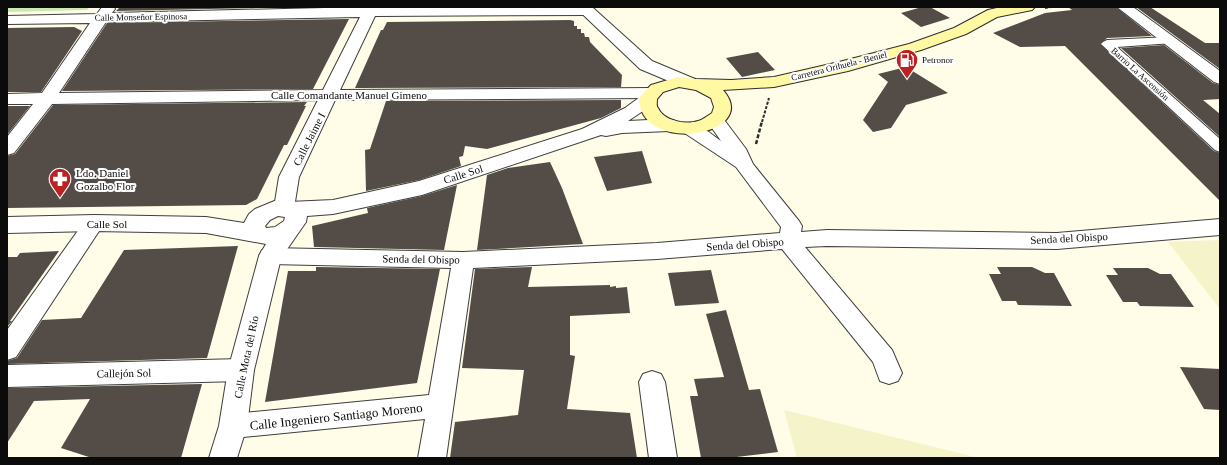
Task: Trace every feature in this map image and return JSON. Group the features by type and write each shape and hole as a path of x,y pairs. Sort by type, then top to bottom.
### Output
{"main road":[{"name":"Carretera Orihuela - Beniel","path":"694,83 731,85 774,82 842,67 915,47 960,32 995,10 1027,7"},
{"name":"Carretera Orihuela - Beniel","path":"719,116 743,96 774,82"},
{"path":"694,83 708,88 721,98 723,104 719,116 708,124 689,128 669,126 659,121 647,108 651,94 667,84 694,83"}],"street":[{"path":"1124,7 1169,41 1213,67 1220,79"},
{"path":"585,9 646,65 694,83"},
{"name":"Calle Monseñor Espinosa","path":"7,20 105,12 585,9"},
{"name":"Calle Jaime I","path":"289,218 289,177 371,10"},
{"path":"7,149 47,98 105,12"},
{"name":"Barrio La Ascensión","path":"1169,41 1107,44 1220,146"},
{"path":"589,133 631,112 651,94 646,65"},
{"name":"Calle Comandante Manuel Gimeno","path":"7,99 331,94 651,94"},
{"path":"719,116 745,166 792,226 788,241 882,357 889,373"},
{"path":"589,133 622,127 669,126"},
{"path":"689,128 745,166"},
{"name":"Calle Sol","path":"7,225 206,225 264,235 277,208 289,218 422,188 589,133"},
{"name":"Calle Mota del Río","path":"223,458 233,426 264,235 289,218"},
{"path":"7,350 94,224"},
{"name":"Senda del Obispo","path":"264,235 463,260 657,251 719,245 827,238 1057,241 1220,227"},
{"path":"432,458 463,260"},
{"name":"Callejón Sol","path":"7,376 241,370"},
{"path":"652,382 662,458"},
{"name":"Calle Ingeniero Santiago Moreno","path":"233,426 440,406"}],"green space":[{"path":"7,7 89,7 87,10 7,12"},
{"path":"1220,240 1220,309 1168,242"},
{"path":"784,410 979,458 797,458"}],"building":[{"path":"123,7 302,7 116,11"},
{"path":"922,7 930,7 950,18 921,27 901,13"},
{"path":"1068,7 1116,7 1152,36 1107,38 1100,44 1214,151 1220,153 1220,201 1065,46 1020,47 993,33 1045,13 1072,10"},
{"path":"1136,7 1150,7 1205,43 1220,43 1220,69"},
{"path":"349,19 313,89 62,91 107,23"},
{"path":"574,21 574,26 577,26 577,29 581,29 581,33 584,33 585,37 589,37 590,42 622,75 621,87 355,88 381,30 383,30 387,22"},
{"path":"74,27 82,31 41,92 7,92 7,28"},
{"path":"1164,45 1213,83 1220,85 1220,99 1203,100 1220,114 1220,137 1121,48"},
{"path":"758,52 775,70 742,77 726,58"},
{"path":"906,67 948,93 906,105 891,128 873,132 863,120 888,82 878,74"},
{"path":"621,100 621,108 601,118 487,149 465,146 463,156 459,157 461,166 419,180 366,191 365,150 370,149 386,101"},
{"path":"307,102 287,145 284,145 257,199 246,205 7,208 7,156 15,154 53,105"},
{"path":"7,106 30,106 7,135"},
{"path":"642,151 652,183 607,191 594,157"},
{"path":"550,162 562,188 583,244 477,250 487,175 508,168"},
{"path":"457,185 444,250 314,247 312,226 368,213 367,208 422,196"},
{"path":"238,246 207,358 7,364 7,361 17,358 42,320 81,318 124,250"},
{"path":"59,251 7,327 7,257 17,257 20,253"},
{"path":"316,267 440,269 417,383 265,402 288,271 316,271"},
{"path":"532,267 528,287 610,285 610,287 616,286 616,288 627,287 630,313 570,316 570,355 575,356 567,409 630,413 637,458 450,458 455,422 518,415 524,370 462,368 475,269"},
{"path":"997,267 1032,267 1045,273 1054,273 1072,306 1018,305 1016,301 1002,301 989,274 1001,274"},
{"path":"1113,268 1148,268 1160,274 1171,274 1194,307 1140,306 1137,302 1123,302 1106,275 1118,275"},
{"path":"711,270 719,303 675,306 668,273"},
{"path":"726,310 749,390 760,389 778,452 728,458 701,458 690,396 698,396 694,379 724,377 706,314"},
{"path":"1180,367 1220,369 1220,410 1204,409"},
{"path":"202,384 181,458 92,458 61,448 90,399 34,401 7,443 7,388"}],"place":[{"name":"Petronor","path":"907,80"},
{"name":"Ldo. Daniel Gozalbo Flor","path":"60,198"}]}
